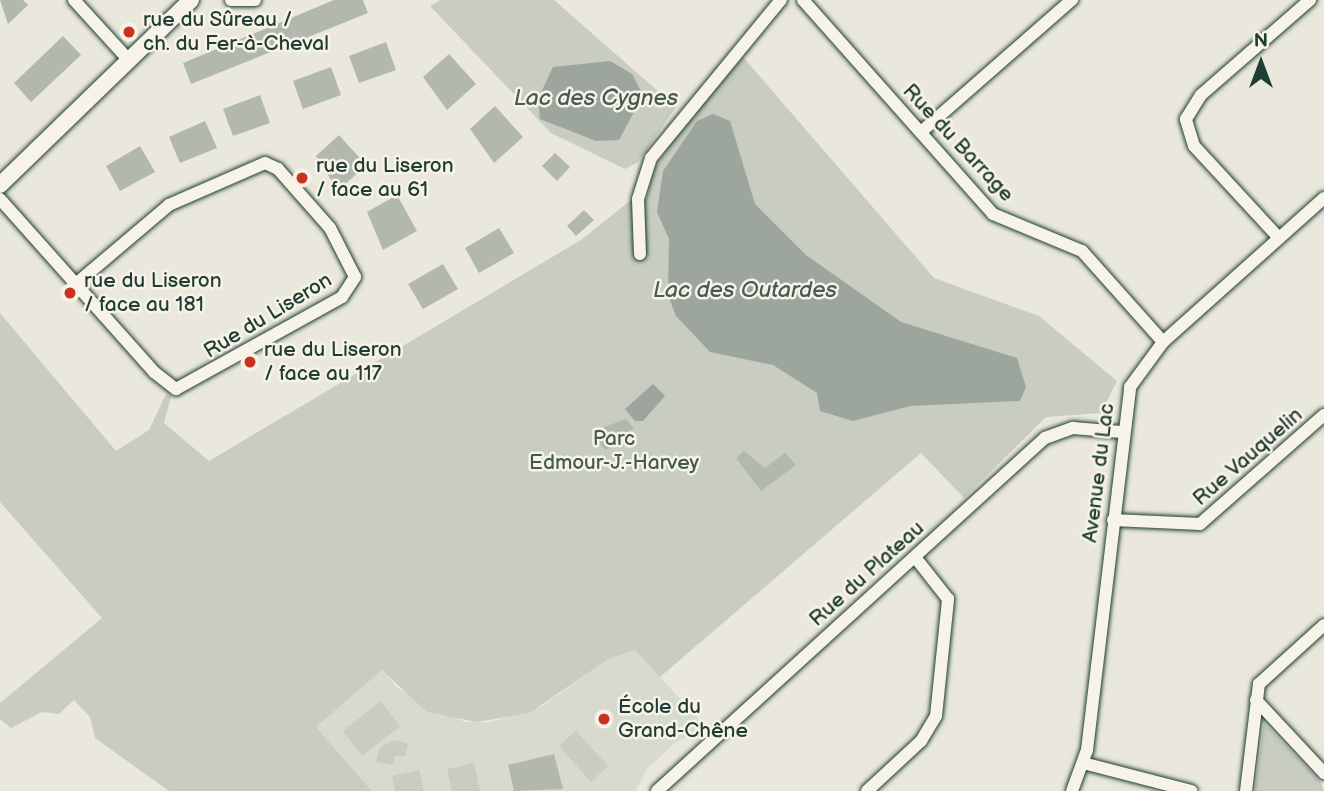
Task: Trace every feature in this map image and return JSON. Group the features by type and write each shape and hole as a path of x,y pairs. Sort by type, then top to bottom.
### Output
{"street":[{"path":"74,0 127,58"},
{"path":"0,185 127,58 191,0"},
{"path":"231,0 255,0"},
{"path":"640,254 638,199 654,152 781,0"},
{"name":"Rue du Barrage","path":"803,0 993,214 1088,256 1163,342"},
{"path":"921,132 1072,0"},
{"path":"1279,238 1194,146 1186,119 1198,98 1310,0"},
{"name":"Rue du Liseron","path":"0,199 76,284 176,389 342,297 355,277 330,228 278,169 265,163 169,205 76,284"},
{"name":"Avenue du Lac","path":"1072,791 1083,763 1121,432 1132,381 1163,342 1324,198"},
{"name":"Rue Vauquelin","path":"1113,520 1200,524 1324,415"},
{"name":"Rue du Plateau","path":"657,791 1045,438 1073,428 1121,432"},
{"path":"867,791 921,741 936,716 948,599 915,557"},
{"path":"1246,791 1256,700 1261,681 1324,625"},
{"path":"1256,700 1324,773"},
{"path":"1083,763 1191,791"}],"shaded area":[{"name":"École du Grand-Chêne","path":"635,650 706,727 675,743 646,770 636,791 372,791 316,727 382,669 396,687 465,722 491,722 542,706 609,659"}],"green space":[{"path":"441,0 554,0 676,107 638,162 625,169 551,133 430,6"},
{"name":"Parc Edmour-J.-Harvey","path":"743,57 934,278 1039,316 1117,381 1101,413 1046,417 964,498 921,453 660,677 635,650 609,659 529,713 477,722 427,712 382,670 316,727 372,791 169,791 95,738 90,717 74,700 59,714 42,712 11,728 0,719 0,703 102,618 0,502 0,313 116,451 149,430 166,394 171,396 164,423 209,461 581,240 631,200 646,201 653,171 672,141"},
{"path":"381,701 400,726 362,756 343,731"},
{"path":"1264,723 1320,781 1324,791 1255,791"},
{"path":"576,731 608,766 591,782 559,746"},
{"path":"394,740 408,744 405,756 395,756 393,765 376,762 380,747"},
{"path":"474,763 480,791 452,791 447,769"},
{"path":"419,770 424,791 395,791 392,776"}],"water":[{"name":"Lac des Cygnes","path":"610,61 632,74 643,95 619,140 596,141 540,119 538,99 553,67"},
{"name":"Lac des Outardes","path":"713,114 730,121 755,204 806,255 901,322 1017,358 1026,387 1020,401 910,406 853,421 820,411 817,393 773,365 710,352 676,316 668,295 669,239 657,212 663,171 697,121"},
{"path":"653,384 665,396 643,421 635,421 625,409"}],"building":[{"path":"0,0 23,0 28,5 8,24"},
{"path":"334,0 363,0 368,13 191,84 183,63"},
{"path":"63,36 81,55 31,102 14,83"},
{"path":"386,42 396,70 359,83 349,56"},
{"path":"449,54 476,84 447,110 423,77"},
{"path":"331,67 341,95 303,109 293,81"},
{"path":"260,95 270,123 233,136 223,109"},
{"path":"495,106 523,137 494,163 470,129"},
{"path":"205,121 217,148 180,163 169,137"},
{"path":"339,135 366,165 338,191 316,156"},
{"path":"140,146 155,172 120,191 106,166"},
{"path":"555,153 570,167 557,181 542,166"},
{"path":"397,195 417,231 383,250 367,212"},
{"path":"584,210 594,220 576,236 567,226"},
{"path":"499,228 514,253 479,273 465,248"},
{"path":"443,264 458,289 423,309 408,284"},
{"path":"626,419 634,428 626,434 630,439 605,450 591,432"},
{"path":"744,451 765,468 785,453 796,465 761,491 736,458"},
{"path":"554,754 563,789 514,791 508,765"}],"place":[{"name":"rue du Sûreau / ch. du Fer-à-Cheval","path":"129,32"},
{"name":"rue du Liseron / face au 61","path":"302,178"},
{"name":"rue du Liseron / face au 181","path":"70,293"},
{"name":"rue du Liseron / face au 117","path":"250,362"},
{"name":"École du Grand-Chêne","path":"604,719"}]}
